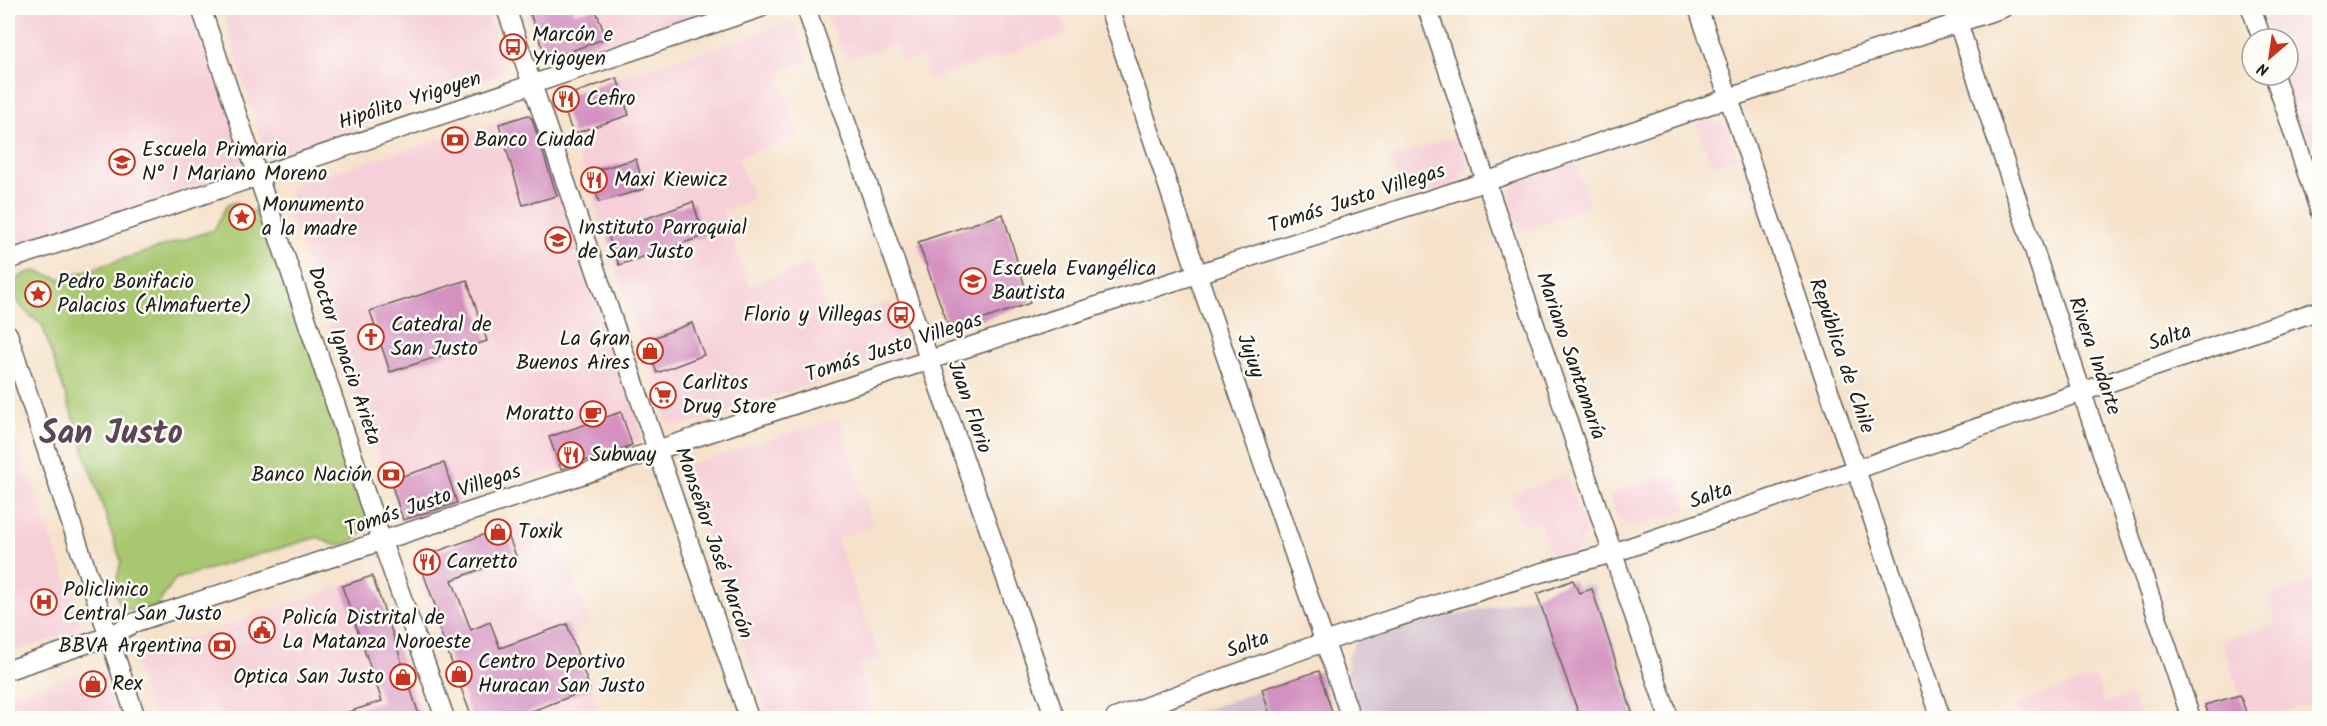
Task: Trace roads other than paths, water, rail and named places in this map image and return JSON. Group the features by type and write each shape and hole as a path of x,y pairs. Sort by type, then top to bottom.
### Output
{"street":[{"name":"Doctor Ignacio Arieta","path":"201,8 382,542 445,718"},
{"name":"Monseñor José Marcón","path":"506,8 749,718"},
{"name":"Hipólito Yrigoyen","path":"8,260 760,8"},
{"name":"Juan Florio","path":"806,8 1055,718"},
{"name":"Jujuy","path":"1109,8 1197,273 1351,718"},
{"name":"Mariano Santamaría","path":"1427,8 1488,181 1669,718"},
{"name":"República de Chile","path":"1698,8 1941,718"},
{"name":"Tomás Justo Villegas","path":"8,670 110,636 136,622 657,449 1488,181 1729,98 1956,15 2003,8"},
{"path":"2251,8 2258,27"},
{"name":"Rivera Indarte","path":"1956,15 2191,718"},
{"path":"2278,87 2319,212"},
{"name":"Salta","path":"1114,718 1324,641 1521,577 1613,553 2319,310"},
{"path":"8,334 136,718"}],"place":[{"name":"Marcón e Yrigoyen","path":"513,47"},
{"name":"Cefiro","path":"566,99"},
{"name":"Banco Ciudad","path":"455,140"},
{"name":"Escuela Primaria N° 1 Mariano Moreno","path":"122,162"},
{"name":"Maxi Kiewicz","path":"594,180"},
{"name":"Monumento a la madre","path":"242,217"},
{"name":"Instituto Parroquial de San Justo","path":"558,240"},
{"name":"Escuela Evangélica Bautista","path":"973,281"},
{"name":"Pedro Bonifacio Palacios (Almafuerte)","path":"38,294"},
{"name":"Florio y Villegas","path":"901,315"},
{"name":"Catedral de San Justo","path":"371,337"},
{"name":"La Gran Buenos Aires","path":"650,351"},
{"name":"Carlitos Drug Store","path":"663,395"},
{"name":"Moratto","path":"593,414"},
{"name":"Subway","path":"571,455"},
{"name":"Banco Nación","path":"391,475"},
{"name":"Toxik","path":"498,532"},
{"name":"Carretto","path":"427,562"},
{"name":"Policlinico Central San Justo","path":"44,602"},
{"name":"Policía Distrital de La Matanza Noroeste","path":"262,630"},
{"name":"BBVA Argentina","path":"222,646"},
{"name":"Centro Deportivo Huracan San Justo","path":"459,674"},
{"name":"Optica San Justo","path":"403,677"},
{"name":"Rex","path":"93,684"}],"district":[{"name":"San Justo","path":"111,434"}]}
